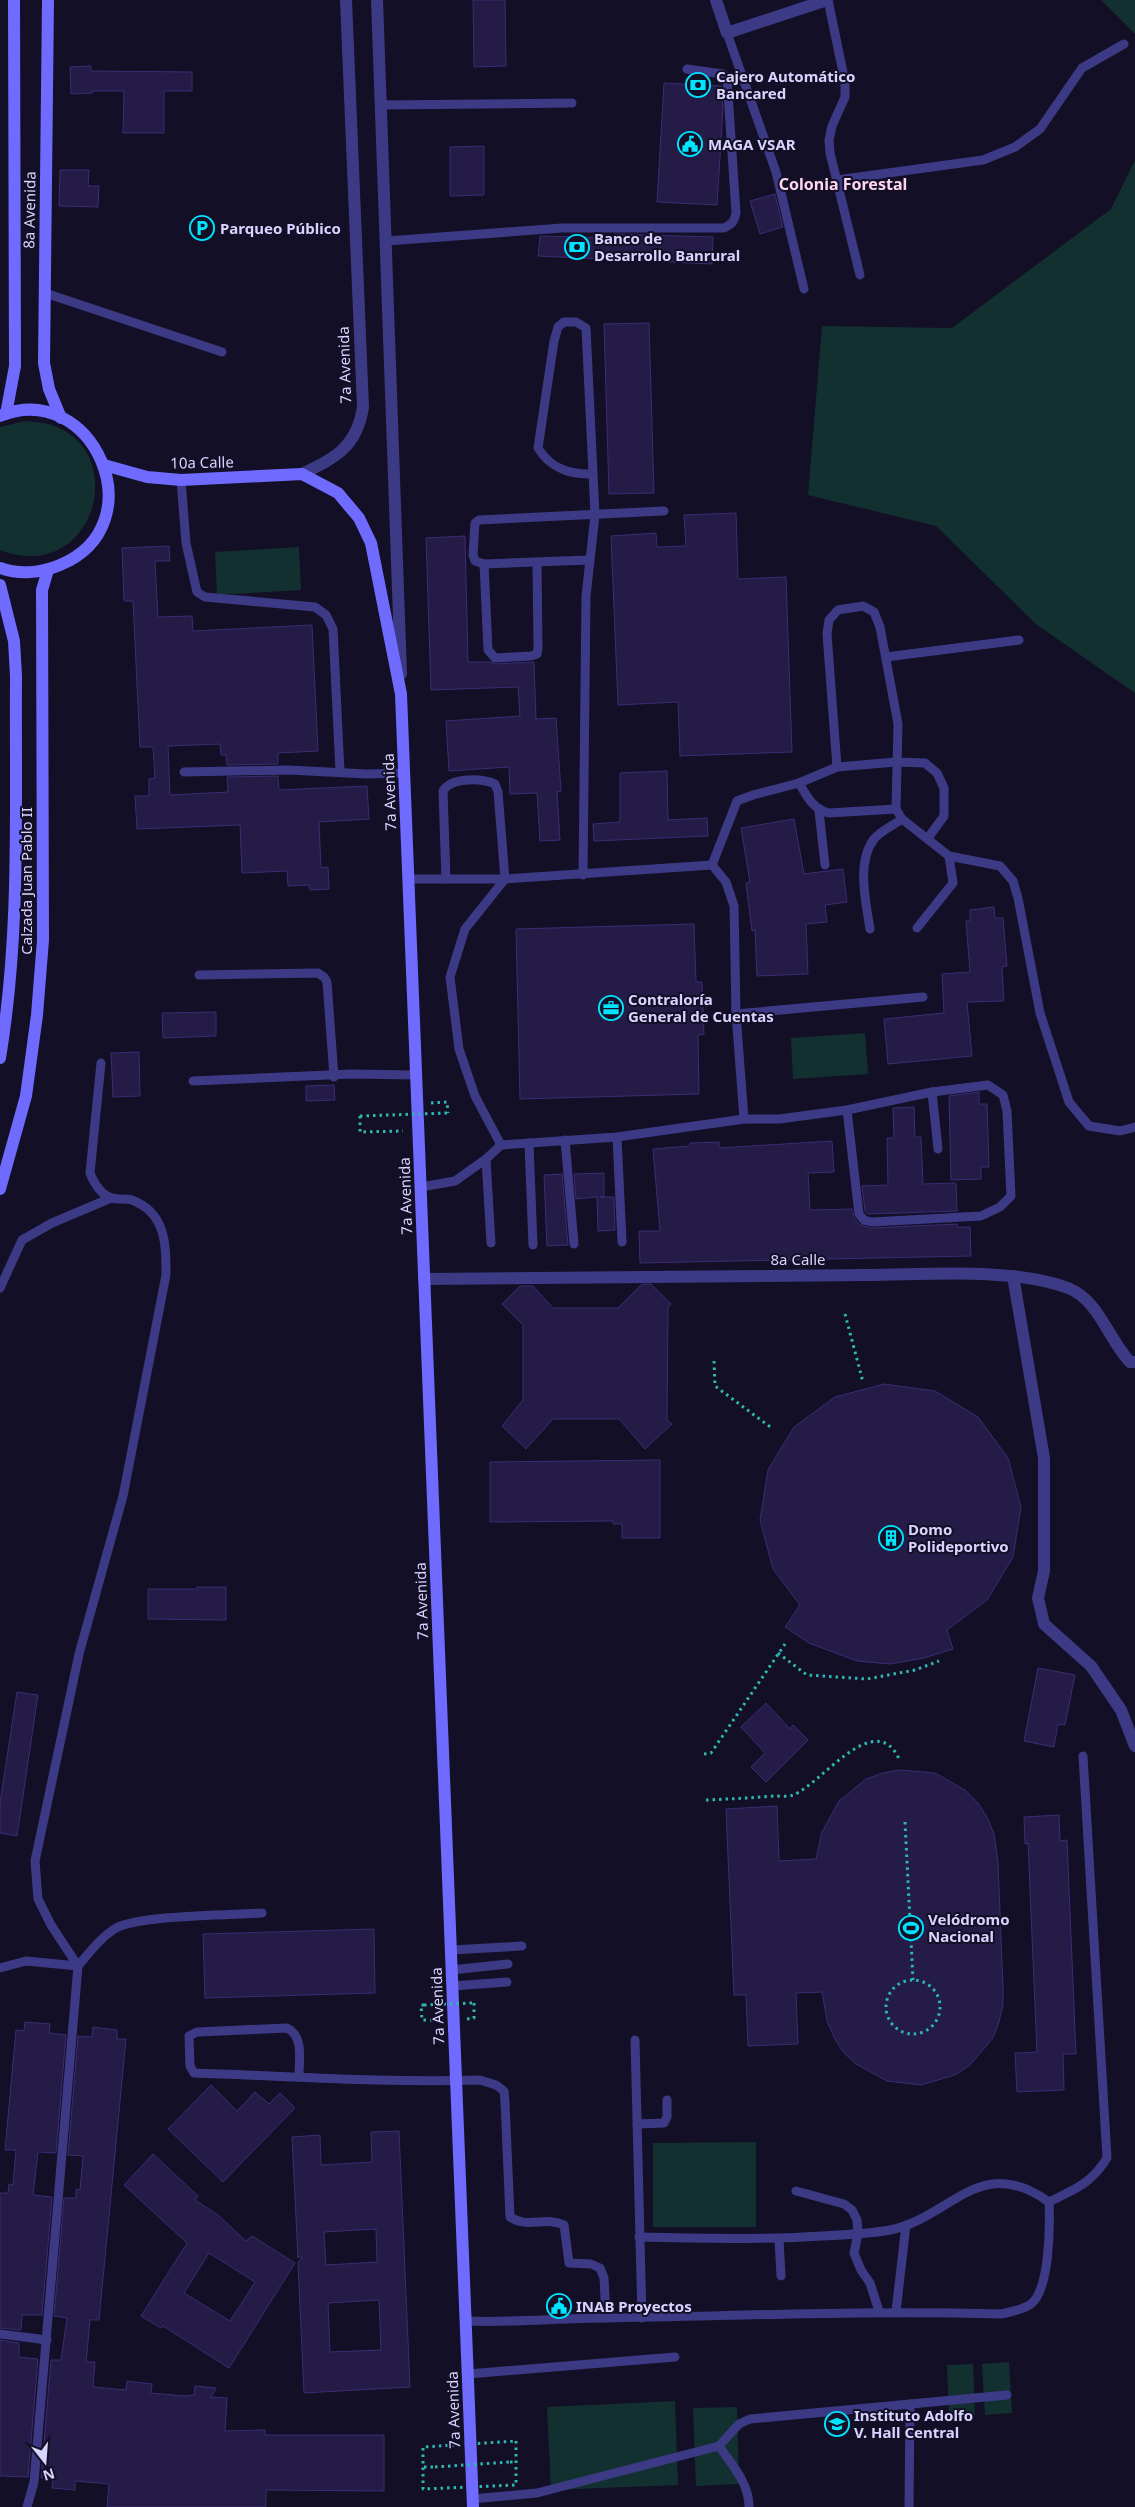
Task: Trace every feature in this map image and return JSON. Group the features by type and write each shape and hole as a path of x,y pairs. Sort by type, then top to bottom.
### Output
{"main road":[{"name":"8a Avenida","path":"3,415 15,366 14,0"},
{"name":"8a Avenida","path":"48,0 44,363 49,390 61,418"},
{"path":"0,568 28,573 48,570 69,562 86,548 100,530 107,509 109,487 104,465 90,440 80,430 61,418 43,412 24,411 3,415"},
{"name":"10a Calle","path":"104,465 147,477 181,480 302,474"},
{"name":"7a Avenida","path":"302,474 338,493 356,513 366,533 374,555 401,694 472,2498"},
{"name":"Calzada Juan Pablo II","path":"0,1189 26,1096 38,1006 43,940 42,590 48,570"},
{"name":"Calzada Juan Pablo II","path":"0,585 14,641 16,676 13,936 8,1006 0,1058"}],"street":[{"name":"7a Avenida","path":"302,474 332,460 350,443 361,420 363,407 346,0"},
{"name":"7a Avenida","path":"377,0 387,241 401,694"},
{"path":"716,0 727,33 827,0"},
{"name":"8a Calle","path":"424,1279 687,1275 1013,1276 1067,1288 1082,1296 1121,1353 1130,1362 1135,1362"},
{"path":"1013,1276 1044,1458 1044,1571 1038,1598 1044,1624 1091,1666 1121,1710 1135,1746"}],"lane":[{"path":"827,0 845,82 845,97 832,126 829,140 860,275"},
{"path":"727,33 776,172 804,289"},
{"path":"837,180 983,160 1015,147 1040,129 1082,68 1124,44"},
{"path":"387,241 562,228 724,228 730,225 734,222 736,213 726,78 723,74 687,70"},
{"path":"380,105 572,103"},
{"path":"45,293 222,352"},
{"path":"583,875 586,596 595,515 594,474 586,328 576,322 564,322 558,327 554,342 538,448 556,468 575,474 594,474"},
{"path":"181,480 186,543 197,592 205,597 315,607 326,615 333,629 340,771"},
{"path":"590,560 484,564 475,561 473,555 475,523 479,520 664,511"},
{"path":"484,564 488,650 495,658 537,654 536,562"},
{"path":"837,766 827,634 829,620 838,610 863,606 874,612 880,627 898,724 896,809 902,819 949,856 1000,866 1013,881 1040,1013 1069,1102 1089,1126 1120,1131 1135,1127"},
{"path":"886,657 1019,640"},
{"path":"712,865 737,801 799,782 837,766 896,762 925,763 937,773 944,788 944,816 928,838"},
{"path":"184,772 340,771 367,774 404,773"},
{"path":"446,879 443,791 446,785 452,782 488,781 495,784 498,792 505,879 486,900 465,929 450,977 459,1049 475,1096 501,1145"},
{"path":"799,782 811,803 819,810 829,813 896,809"},
{"path":"819,810 824,865"},
{"path":"870,929 864,882 866,855 874,838 902,819"},
{"path":"917,928 953,883 949,856"},
{"path":"408,879 505,879 712,865"},
{"path":"712,865 726,882 734,906 736,1014 744,1119"},
{"path":"199,975 318,973 324,977 327,982 334,1076"},
{"path":"736,1014 923,997"},
{"path":"101,1063 90,1174 96,1187 111,1198"},
{"path":"193,1081 351,1074 416,1075"},
{"path":"421,1187 455,1181 486,1159 501,1145 617,1137 744,1119 779,1119 847,1110 932,1092 988,1084 1003,1095 1007,1111 1011,1196 1000,1207 981,1216 872,1222 864,1220 859,1214 847,1110"},
{"path":"932,1092 938,1150"},
{"path":"617,1137 622,1242"},
{"path":"565,1140 574,1244"},
{"path":"529,1143 533,1245"},
{"path":"486,1159 491,1243"},
{"path":"0,1288 22,1240 52,1222 111,1198 130,1199 149,1210 159,1223 166,1243 166,1275 123,1496 79,1654 35,1861 38,1899 51,1925 78,1966"},
{"path":"1049,2202 1085,2184 1097,2174 1107,2158 1083,1756"},
{"path":"27,2507 34,2482 78,1966 94,1947 117,1928 152,1921 262,1913"},
{"path":"451,1950 522,1946"},
{"path":"0,1968 26,1962 78,1966"},
{"path":"452,1970 508,1964"},
{"path":"452,1986 508,1982"},
{"path":"299,2076 298,2037 294,2031 287,2028 197,2032 189,2036 190,2066 194,2073 299,2076 377,2081 480,2080 496,2085 504,2092 510,2217 519,2223 556,2221 564,2225 569,2263 575,2265 591,2264 600,2268 604,2278 606,2318"},
{"path":"635,2040 642,2318"},
{"path":"637,2124 664,2123 667,2117 667,2100"},
{"path":"466,2321 499,2322 896,2311 1001,2314 1018,2310 1032,2303 1041,2288 1051,2232 1049,2202 1036,2192 1014,2184 994,2184 964,2193 906,2225 890,2230 778,2239 639,2237"},
{"path":"796,2191 848,2207 852,2210 857,2220 858,2234 854,2253 860,2270 870,2282 879,2312"},
{"path":"896,2311 906,2225"},
{"path":"778,2239 781,2276"},
{"path":"0,2334 47,2340"},
{"path":"468,2374 675,2357"},
{"path":"472,2498 537,2494 719,2446 739,2424 750,2419 1007,2395"},
{"path":"909,2507 910,2404"},
{"path":"719,2446 749,2494 749,2507"}],"path":[{"path":"418,1131 360,1132 360,1116 448,1113 447,1102"},
{"path":"845,1314 863,1382"},
{"path":"714,1361 715,1386 773,1429"},
{"path":"704,1754 712,1753 784,1644"},
{"path":"778,1653 806,1675 867,1679 915,1670 939,1661"},
{"path":"706,1800 794,1795 854,1749 868,1742 885,1742 896,1750 900,1761"},
{"path":"905,1822 913,1980"},
{"path":"913,1980 923,1982 932,1988 938,1996 941,2007 939,2017 933,2026 924,2032 914,2034 903,2033 894,2027 888,2018 886,2008 888,1997 894,1988 903,1982 913,1980"},
{"path":"422,2020 421,2005 472,2003 474,2003 474,2018"},
{"path":"472,2498 423,2489 423,2447 516,2441 516,2485"},
{"path":"424,2468 516,2462"}],"green space":[{"path":"1101,0 1135,0 1135,34"},
{"path":"1135,160 1135,693 1037,625 936,526 808,495 822,326 952,328 1111,209"},
{"path":"25,421 48,424 74,438 90,459 95,484 92,510 79,532 60,549 33,556 0,550 0,427"},
{"path":"299,547 301,590 217,595 215,552"},
{"path":"865,1033 868,1074 793,1079 791,1038"},
{"path":"756,2142 756,2227 653,2227 653,2143"},
{"path":"1009,2362 1012,2413 985,2415 982,2364"},
{"path":"973,2364 975,2415 949,2416 947,2365"},
{"path":"675,2401 678,2485 551,2490 547,2407"},
{"path":"737,2407 739,2484 696,2486 693,2408"}],"building":[{"path":"473,0 505,0 506,66 474,67"},
{"path":"91,66 91,71 192,72 192,91 164,91 164,133 123,133 124,91 92,91 92,93 71,94 70,67"},
{"name":"MAGA VSAR","path":"664,83 721,86 723,108 717,205 657,202"},
{"path":"484,146 484,195 450,196 450,147"},
{"path":"60,170 89,170 88,186 99,186 98,207 59,206"},
{"path":"775,194 783,227 760,234 750,201"},
{"path":"615,234 713,237 712,264 538,256 540,236 615,238"},
{"path":"649,323 654,493 609,494 604,324"},
{"path":"736,513 738,579 786,577 792,752 680,756 678,702 618,705 611,536 656,533 657,547 686,546 684,515"},
{"path":"465,536 468,662 490,662 495,664 534,662 536,719 556,718 561,791 557,792 560,840 540,841 537,793 510,794 509,767 449,771 446,721 520,716 518,687 431,690 426,538"},
{"path":"169,546 170,561 155,561 158,617 192,616 193,631 312,625 318,751 278,753 278,764 227,765 226,755 221,755 220,744 168,746 170,795 228,792 227,777 278,776 279,790 367,786 369,819 319,822 321,868 328,867 329,889 310,890 309,885 288,886 287,871 242,873 240,825 137,829 135,796 149,796 149,779 155,778 153,747 140,747 133,601 124,601 122,548"},
{"path":"667,771 668,820 707,818 708,836 594,841 593,824 620,822 620,773"},
{"path":"794,819 804,874 843,869 847,902 825,905 827,922 806,924 808,974 757,976 755,930 752,931 746,883 750,882 741,828"},
{"path":"994,907 995,918 1003,918 1007,966 1002,967 1004,1001 967,1002 972,1056 888,1064 884,1019 944,1013 942,974 970,972 966,921 970,921 970,910"},
{"name":"Contraloría General de Cuentas","path":"694,924 696,982 702,982 704,1034 698,1035 699,1094 520,1099 516,929"},
{"path":"216,1012 216,1036 163,1038 162,1013"},
{"path":"139,1052 140,1096 113,1097 111,1053"},
{"path":"334,1085 335,1100 306,1101 306,1086"},
{"path":"979,1092 979,1104 987,1104 989,1167 981,1167 981,1179 951,1180 949,1096"},
{"path":"914,1107 915,1137 921,1137 923,1184 956,1183 957,1211 868,1214 865,1211 862,1186 888,1185 887,1138 894,1138 893,1108"},
{"path":"832,1141 834,1172 808,1173 810,1210 852,1209 854,1218 859,1224 871,1228 957,1224 957,1227 970,1227 971,1256 640,1263 639,1231 660,1231 653,1149 690,1146 690,1143 719,1142 719,1148"},
{"path":"604,1173 604,1197 614,1197 615,1230 598,1231 597,1197 576,1199 574,1174"},
{"path":"562,1174 568,1245 547,1246 544,1175"},
{"path":"642,1284 651,1284 671,1304 668,1308 667,1420 672,1424 645,1449 619,1419 553,1419 526,1449 502,1426 523,1400 523,1325 502,1304 520,1286 533,1286 553,1308 618,1308"},
{"name":"Domo Polideportivo","path":"884,1384 935,1391 978,1417 1008,1458 1021,1507 1013,1557 987,1600 947,1630 953,1649 924,1658 890,1664 857,1661 809,1643 785,1627 800,1605 773,1569 760,1520 768,1470 794,1427 835,1397"},
{"path":"660,1460 660,1538 622,1538 622,1524 613,1524 613,1521 490,1522 490,1462"},
{"path":"197,1587 226,1587 226,1620 148,1619 148,1589 197,1589"},
{"path":"1038,1668 1075,1675 1065,1725 1058,1724 1054,1747 1024,1741"},
{"path":"17,1692 38,1695 17,1836 0,1833 0,1803"},
{"path":"766,1703 790,1729 793,1725 808,1740 766,1782 751,1767 765,1753 741,1727"},
{"name":"Velódromo Nacional","path":"900,1770 935,1773 965,1790 978,1803 987,1817 994,1834 998,1862 1003,1988 1003,2005 999,2022 993,2038 970,2065 955,2075 921,2085 887,2081 856,2064 843,2052 827,2021 822,1992 796,1993 798,2044 748,2046 746,1995 734,1995 726,1809 777,1806 779,1861 816,1859 822,1832 839,1801 866,1779"},
{"path":"1059,1815 1060,1841 1067,1840 1076,2054 1063,2054 1064,2090 1017,2092 1015,2053 1037,2052 1028,1843 1025,1844 1024,1817"},
{"path":"374,1929 375,1993 205,1998 203,1934"},
{"path":"25,2022 50,2024 49,2033 66,2035 56,2153 38,2152 33,2195 52,2197 42,2315 22,2315 21,2330 0,2328 0,2193 8,2193 9,2184 13,2185 16,2150 5,2150 16,2030 24,2031"},
{"path":"93,2027 117,2030 117,2039 126,2039 99,2320 90,2320 86,2362 95,2362 93,2387 126,2390 127,2381 152,2384 151,2393 185,2396 194,2395 195,2386 216,2388 211,2397 227,2398 225,2431 265,2430 265,2435 384,2435 384,2491 266,2490 266,2507 107,2507 109,2484 75,2481 75,2490 52,2488 53,2479 41,2478 51,2360 61,2360 67,2318 54,2316 64,2198 76,2198 76,2189 80,2190 83,2156 68,2155 78,2036 92,2037"},
{"path":"211,2085 237,2111 255,2092 269,2104 280,2093 295,2108 223,2182 168,2129"},
{"path":"399,2131 410,2387 304,2393 298,2263 302,2258 299,2256 298,2258 292,2137 320,2135 321,2165 372,2162 371,2132","holes":["376,2229 377,2262 326,2265 324,2232","379,2300 381,2350 330,2352 328,2303"]},
{"path":"153,2154 198,2196 195,2200 218,2215 246,2241 252,2236 295,2263 229,2368 163,2326 161,2328 141,2316 187,2243 124,2185","holes":["209,2253 255,2282 230,2321 184,2293"]},
{"path":"0,2340 19,2343 19,2357 38,2359 28,2477 0,2476"}],"place":[{"name":"Cajero Automático Bancared","path":"698,85"},
{"name":"MAGA VSAR","path":"690,144"},
{"name":"Parqueo Público","path":"202,228"},
{"name":"Banco de Desarrollo Banrural","path":"577,247"},
{"name":"Contraloría General de Cuentas","path":"611,1008"},
{"name":"Domo Polideportivo","path":"891,1538"},
{"name":"Velódromo Nacional","path":"911,1928"},
{"name":"INAB Proyectos","path":"559,2306"},
{"name":"Instituto Adolfo V. Hall Central","path":"837,2424"}],"district":[{"name":"Colonia Forestal","path":"843,184"}]}
